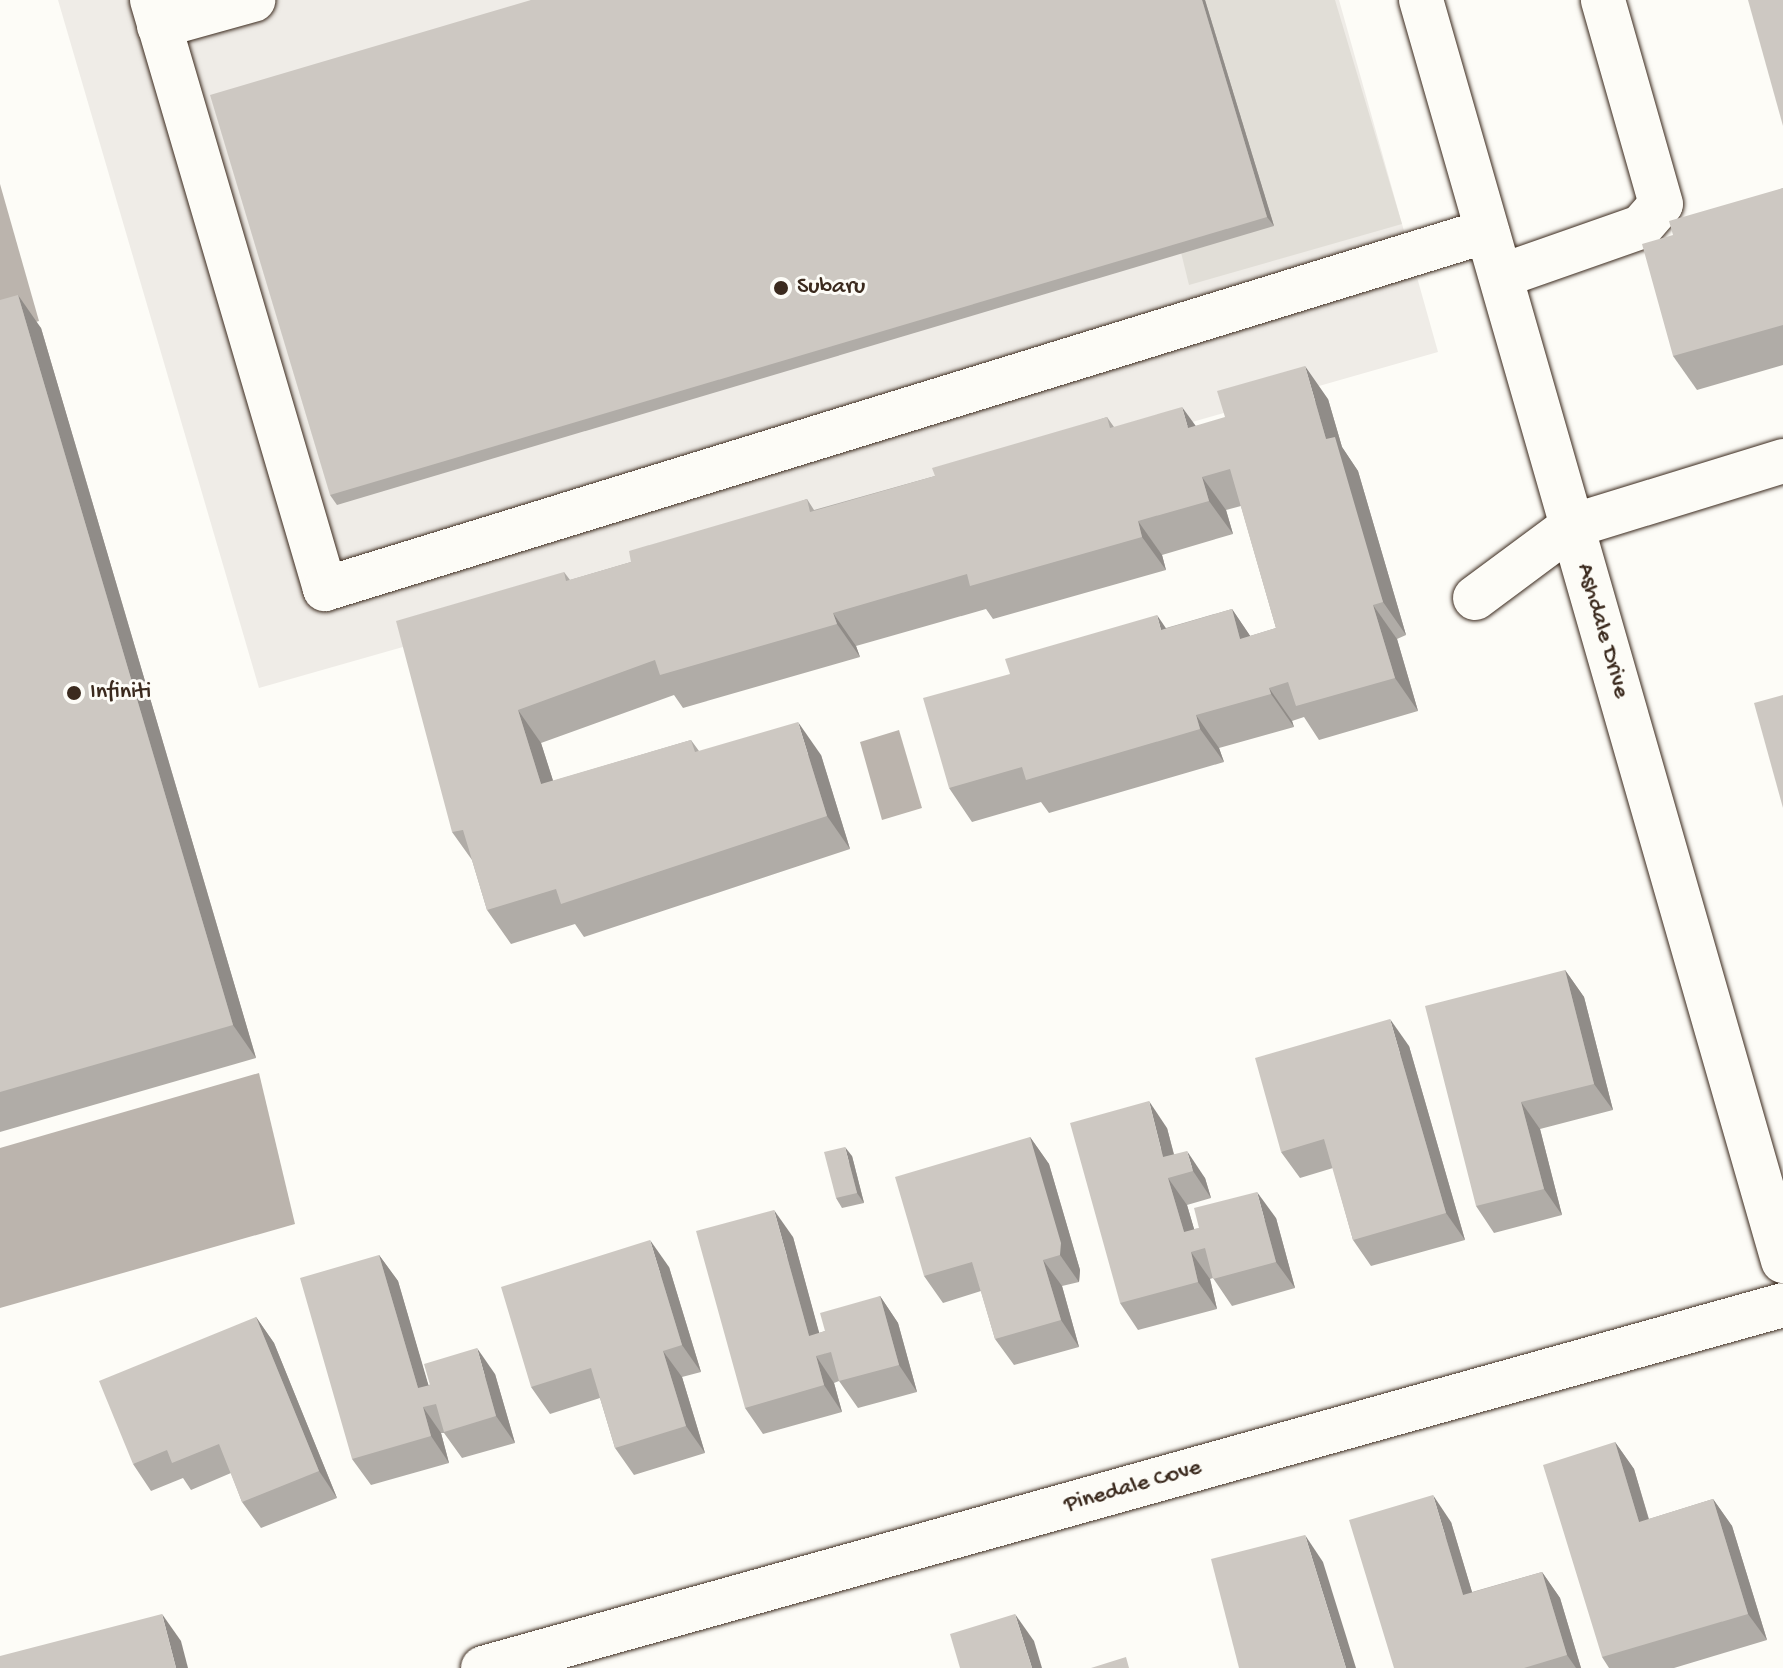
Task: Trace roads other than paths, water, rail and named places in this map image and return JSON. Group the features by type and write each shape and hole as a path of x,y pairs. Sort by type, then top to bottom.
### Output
{"street":[{"path":"253,0 156,13 325,589 1487,231"},
{"name":"Ashdale Drive","path":"1421,0 1783,1261"},
{"path":"1501,276 1641,227 1661,204 1603,0"},
{"path":"1475,598 1572,526 1783,461"},
{"name":"Pinedale Cove","path":"483,1668 1783,1305"}],"place":[{"name":"Subaru","path":"781,288"},
{"name":"Infiniti","path":"74,693"}]}
